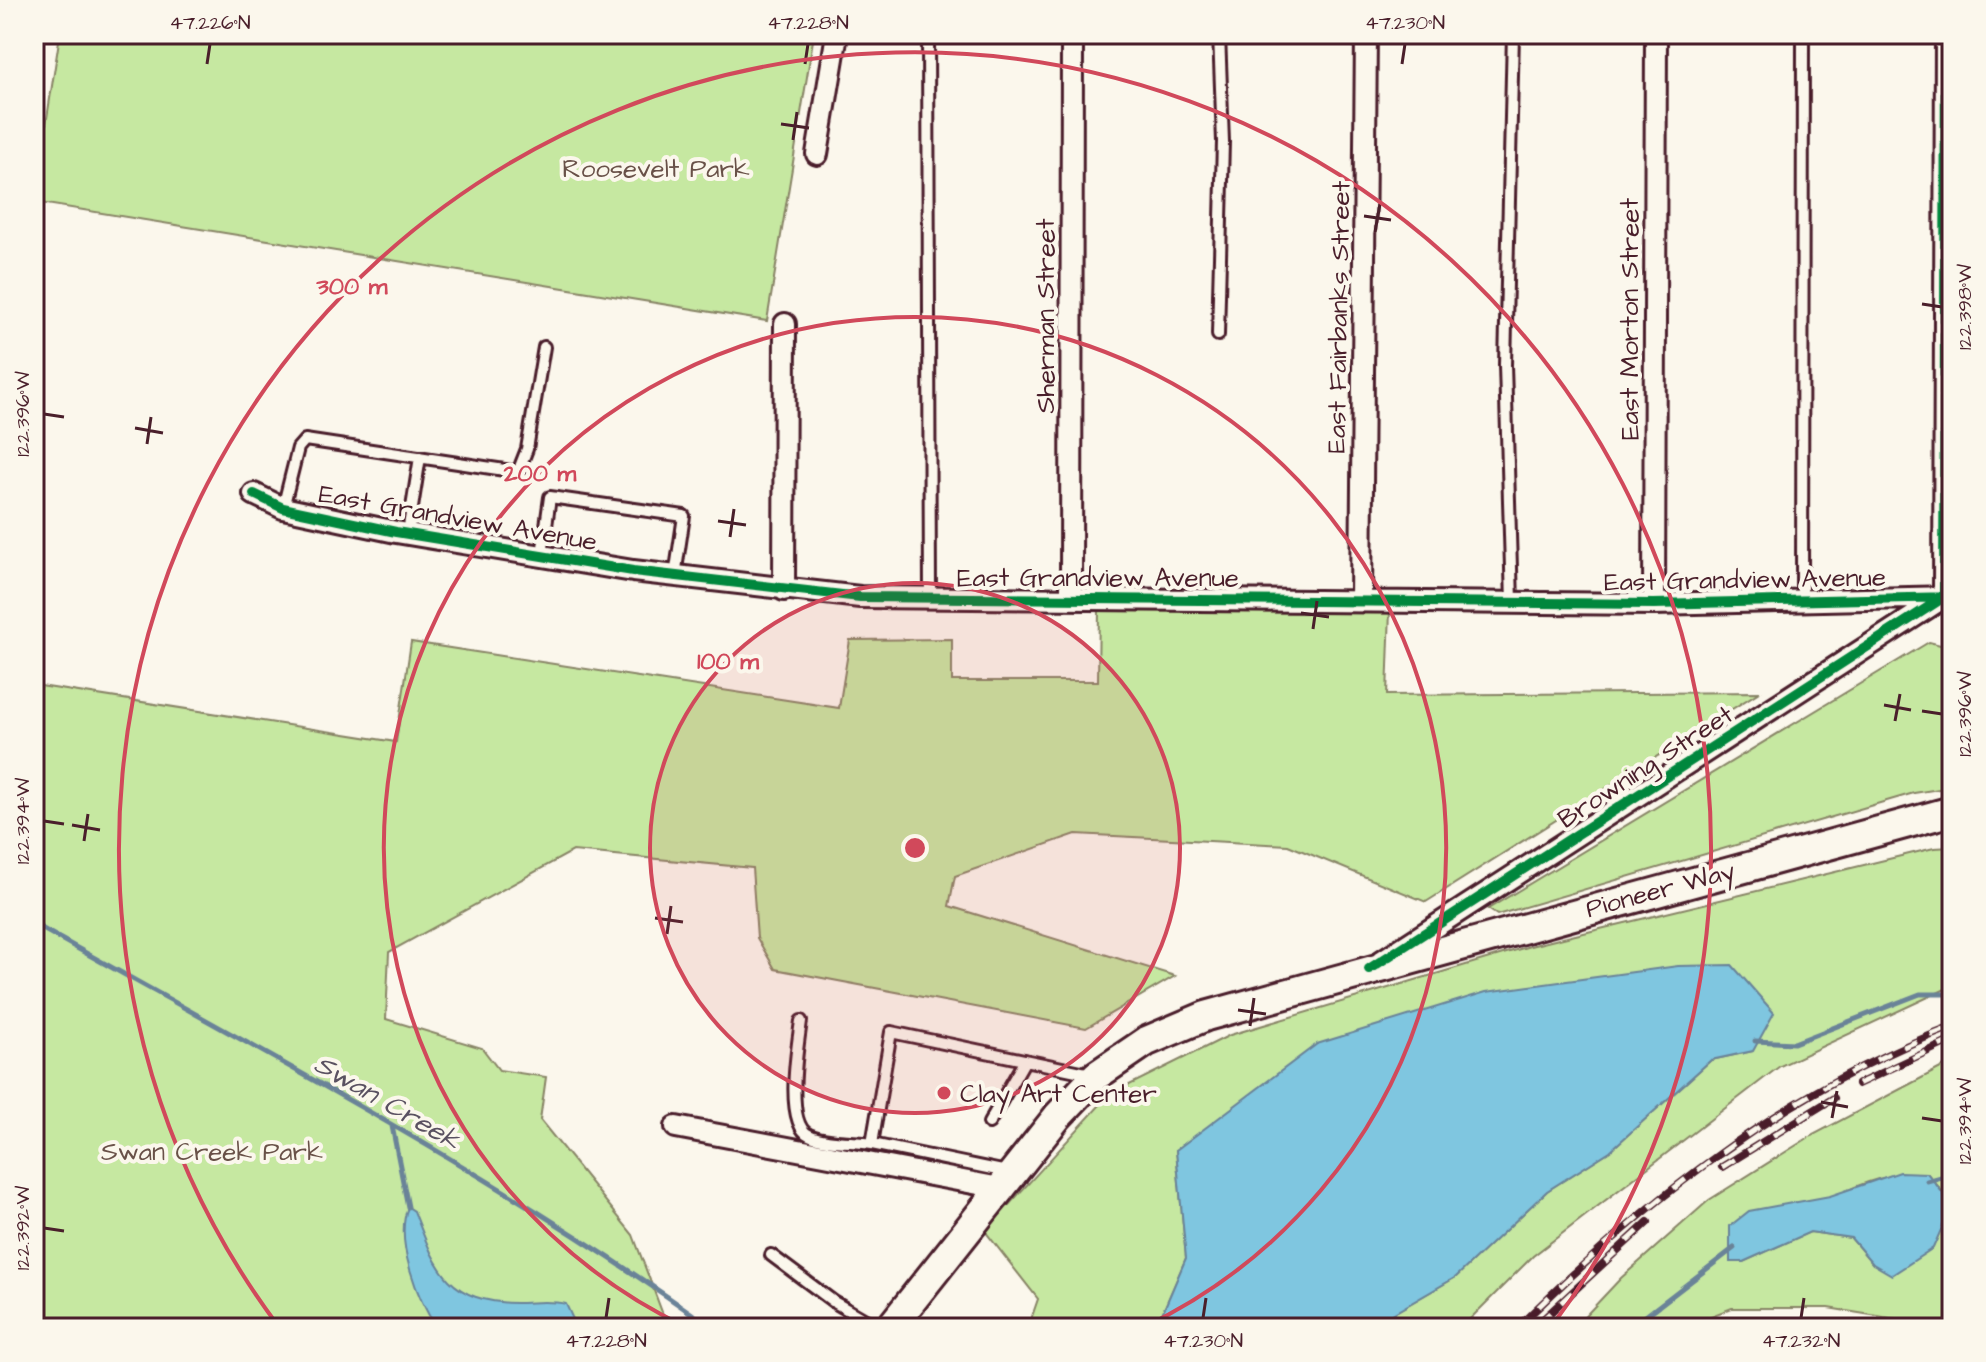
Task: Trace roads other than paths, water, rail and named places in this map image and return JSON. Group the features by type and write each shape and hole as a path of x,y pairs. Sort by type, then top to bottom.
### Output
{"main road":[{"name":"Pioneer Way","path":"890,1328 1058,1116 1097,1075 1147,1041 1206,1016 1369,969 1952,811"}],"street":[{"path":"817,154 837,34"},
{"name":"Sherman Street","path":"1071,599 1072,34"},
{"name":"East Fairbanks Street","path":"1361,600 1366,34"},
{"name":"East Morton Street","path":"1654,604 1656,34"},
{"path":"1946,34 1948,597"},
{"path":"784,590 785,324"},
{"name":"East Grandview Avenue","path":"254,494 283,508 408,533 675,576 784,590 930,598 1654,604 1948,597"},
{"name":"Browning Street","path":"1369,969 1948,597"},
{"path":"676,1127 1006,1180"}],"lane":[{"path":"928,34 930,598"},
{"path":"1218,335 1223,142 1219,34"},
{"path":"1512,602 1505,365 1513,34"},
{"path":"1802,600 1803,34"},
{"path":"283,508 298,448 305,440 518,472 527,449 544,347"},
{"path":"408,533 420,457"},
{"path":"542,555 550,497 684,516 675,576"},
{"path":"801,1021 795,1107 798,1125 809,1135 872,1144 1006,1180"},
{"path":"872,1144 891,1032 1097,1075"},
{"path":"989,1123 1025,1060"},
{"path":"771,1255 834,1302 879,1328"}],"water":[{"path":"1732,965 1774,1013 1753,1051 1711,1060 1610,1151 1547,1191 1456,1277 1368,1328 1156,1328 1186,1258 1176,1150 1317,1044 1486,992 1678,966"},
{"path":"1900,1172 1927,1173 1952,1205 1933,1248 1892,1275 1873,1264 1851,1238 1810,1232 1743,1262 1730,1262 1730,1226 1749,1211 1830,1196"},
{"path":"408,1207 414,1211 437,1264 459,1288 492,1301 566,1304 577,1328 437,1328 422,1302 410,1270 404,1236"}],"waterway":[{"name":"Swan Creek","path":"34,924 464,1167 548,1218 712,1328"},
{"name":"Swan Creek","path":"1755,1041 1794,1043 1920,994 1952,994"},
{"path":"392,1126 408,1207"},
{"path":"1927,1181 1952,1174"},
{"path":"1630,1328 1734,1248"}],"railway":[{"path":"1517,1328 1614,1238 1719,1155 1831,1083 1890,1053 1952,1027"},
{"path":"1858,1084 1952,1040"},
{"path":"1722,1167 1834,1098"},
{"path":"1539,1323 1648,1222"}],"place":[{"name":"Clay Art Center","path":"944,1093"}],"park label":[{"name":"Roosevelt Park","path":"656,168"},
{"name":"Swan Creek Park","path":"212,1151"}]}
